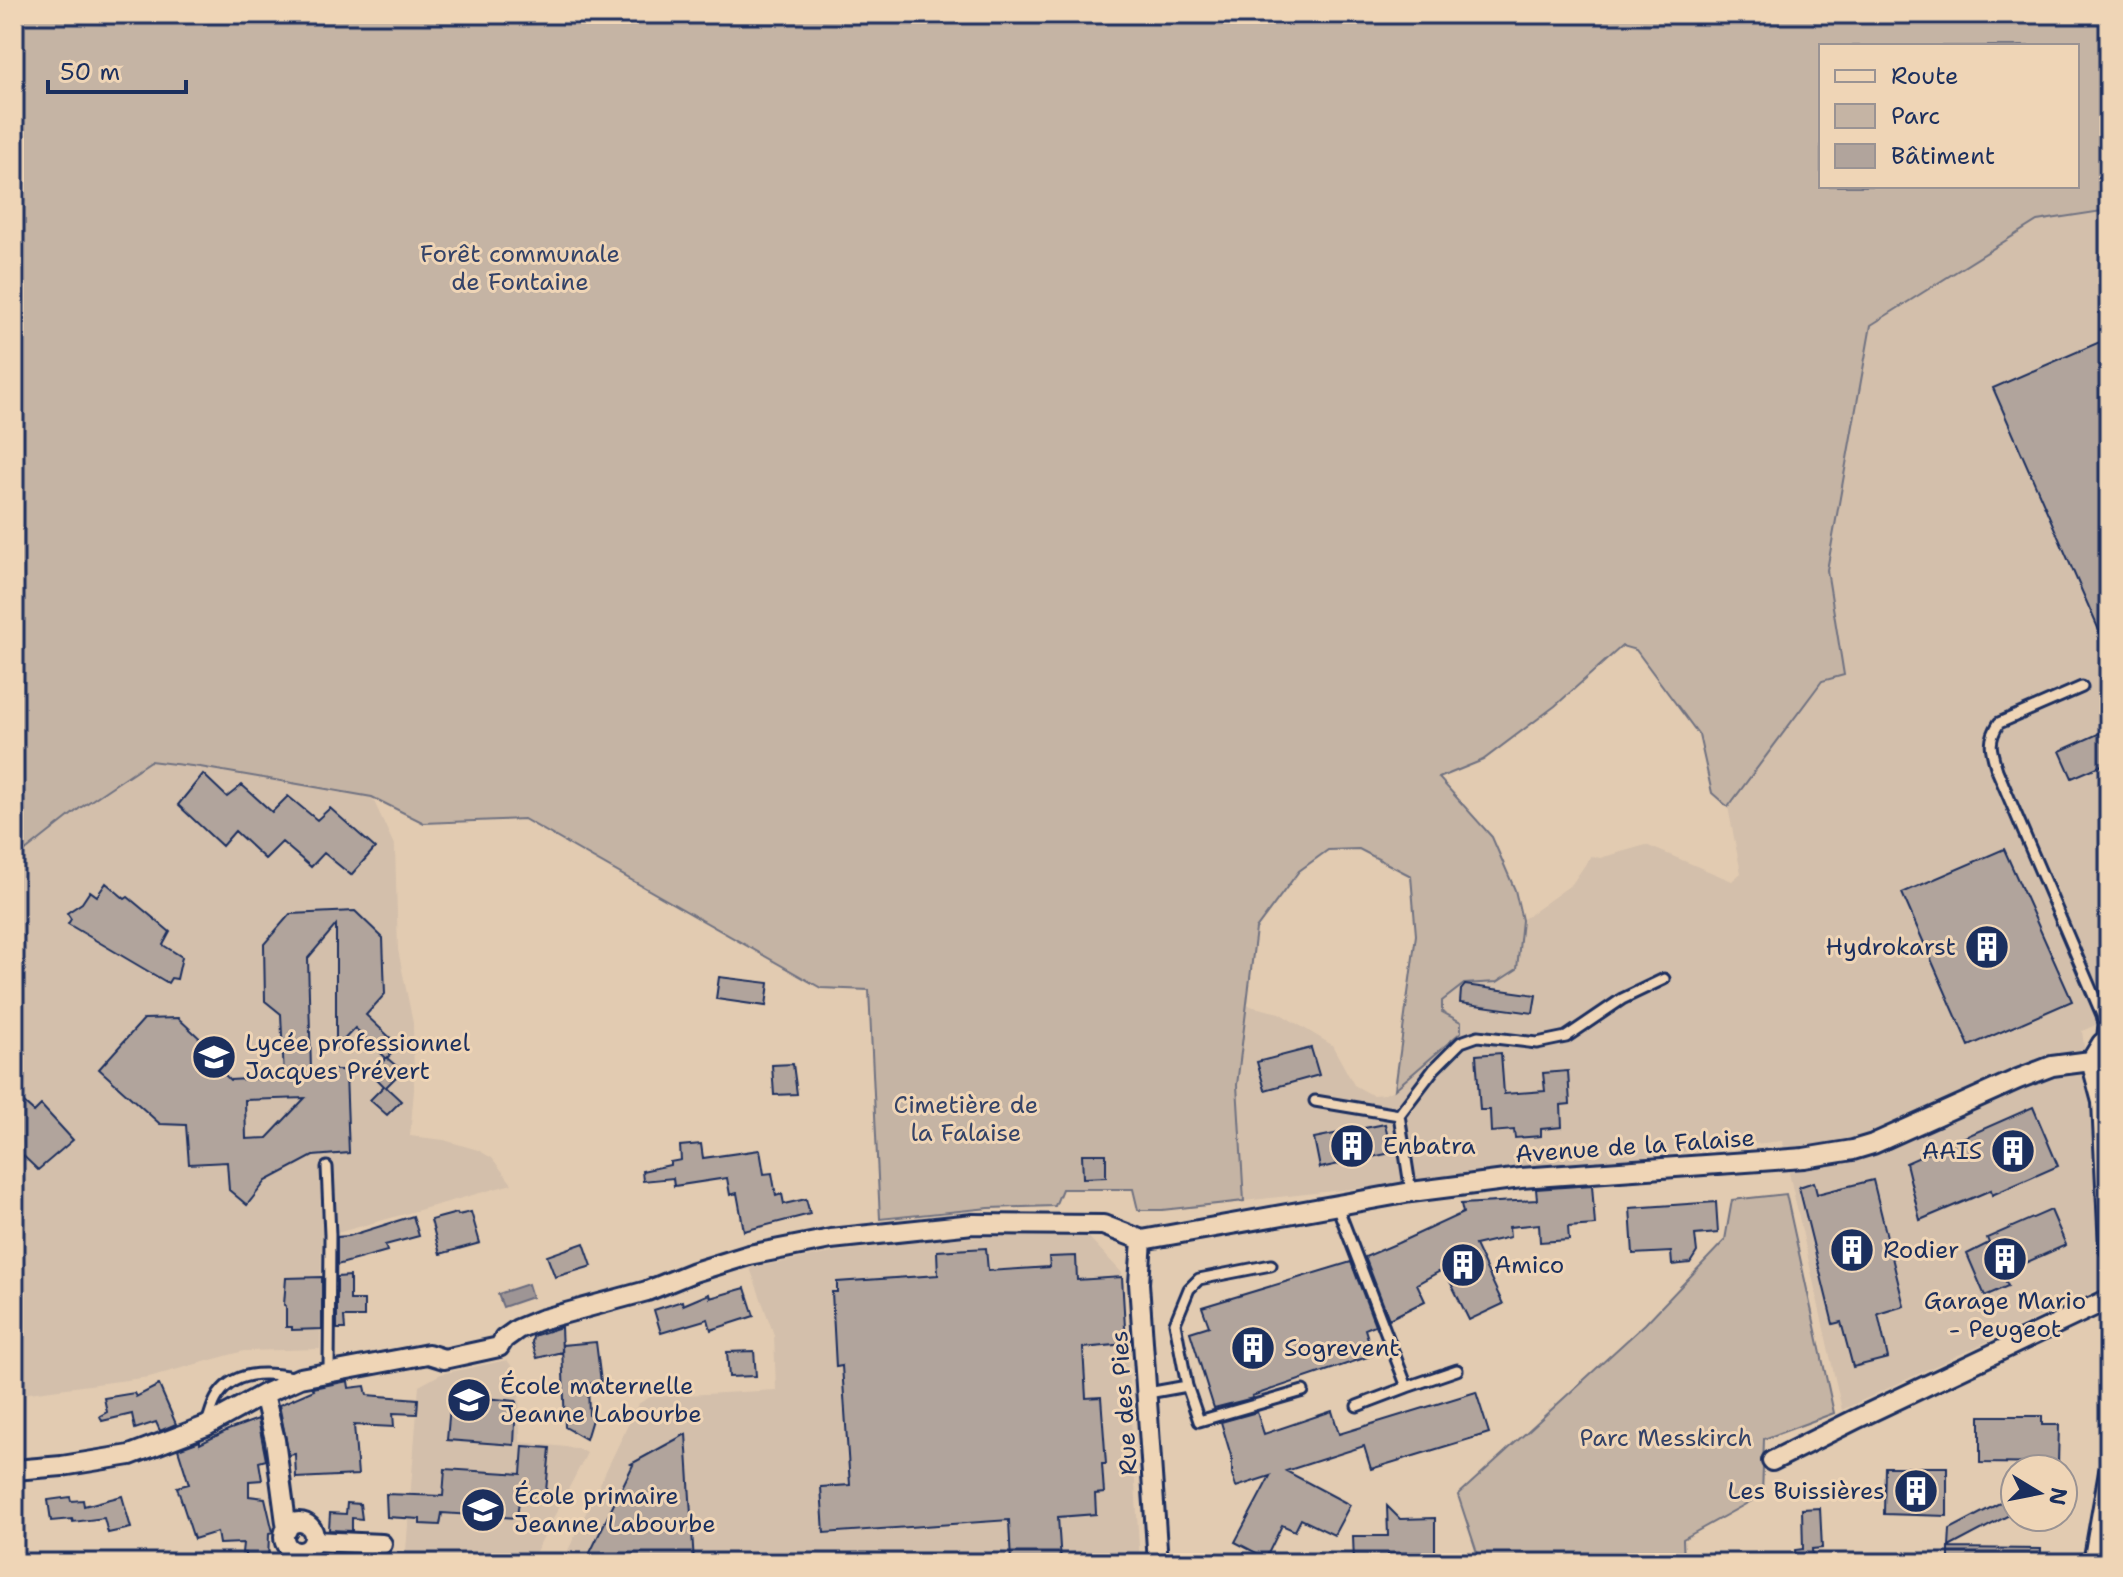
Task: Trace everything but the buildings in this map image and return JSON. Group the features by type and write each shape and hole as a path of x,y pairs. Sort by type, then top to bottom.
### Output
{"street":[{"path":"2106,1041 2091,1061 2102,1102 2109,1248"},
{"name":"Avenue de la Falaise","path":"1142,1240 1411,1192 1521,1178 1804,1158 1853,1150 2052,1066 2091,1061"},
{"path":"14,1470 130,1455 206,1426 300,1378 428,1354 444,1359 499,1347 518,1329 540,1320 647,1291 749,1255 831,1239 973,1224 1103,1225 1142,1240"},
{"name":"Rue des Pies","path":"1142,1240 1139,1283 1158,1563"},
{"path":"1772,1461 2109,1299"},
{"path":"264,1394 275,1440 287,1530 286,1545 294,1552 304,1552 314,1541 382,1544"},
{"path":"2093,1563 2109,1472"}],"lane":[{"path":"2082,687 1999,723 1991,735 1991,751 2102,1015 2106,1041"},
{"path":"1411,1192 1399,1115 1434,1069 1461,1042 1478,1036 1537,1043 1566,1037 1622,999 1664,979"},
{"path":"1315,1101 1399,1115"},
{"path":"327,1167 329,1373"},
{"path":"1337,1206 1407,1387"},
{"path":"1271,1265 1199,1279 1189,1289 1175,1323 1187,1386 1199,1421 1303,1391"},
{"path":"1357,1406 1457,1370"},
{"path":"206,1426 217,1397 233,1380 267,1372 300,1378"},
{"path":"1148,1393 1187,1386"}],"shaded area":[{"path":"2109,210 2109,1019 2082,1031 2101,1175 2101,1288 1842,1410 1782,1141 1244,1201 1237,1085 1246,1005 1279,1013 1332,1045 1354,1085 1372,1095 1385,1094 1395,1089 1461,1032 1461,1022 1442,1012 1442,1002 1464,984 1497,982 1517,969 1522,920 1572,884 1591,856 1600,858 1646,845 1732,881 1741,873 1728,807 1822,681 1844,675 1827,570 1871,325 2037,221"},
{"name":"Lycée professionnel Jacques Prévert","path":"150,761 372,797 395,847 398,950 413,1023 414,1090 410,1136 444,1140 478,1150 492,1158 512,1184 337,1233 322,1234 320,1349 244,1351 149,1377 14,1395 14,860 80,808"},
{"path":"1085,1233 1122,1273 1140,1563 562,1563 638,1404 650,1397 776,1390 774,1335 750,1268 836,1252 940,1239"},
{"path":"528,1284 532,1297 503,1307 498,1294"},
{"name":"École primaire Jeanne Labourbe","path":"507,1360 519,1376 520,1442 575,1448 587,1453 530,1563 405,1563 419,1386 441,1374"}],"green space":[{"path":"14,14 2109,14 2109,210 2037,221 1871,325 1827,570 1844,675 1822,681 1728,807 1712,793 1699,735 1636,650 1622,646 1555,706 1483,760 1439,778 1492,837 1515,890 1522,920 1517,969 1497,982 1464,984 1442,1001 1442,1012 1461,1022 1461,1032 1395,1089 1416,935 1411,876 1359,849 1328,850 1299,871 1256,929 1237,1085 1244,1201 1138,1210 1133,1189 1062,1189 1055,1206 989,1208 880,1219 869,990 821,988 524,819 424,823 372,797 150,761 80,808 14,860"},
{"name":"Parc Messkirch","path":"1786,1194 1834,1413 1764,1439 1762,1495 1683,1539 1684,1563 1478,1563 1458,1495 1645,1324 1725,1240 1732,1200"}],"place":[{"name":"Hydrokarst","path":"1987,947"},
{"name":"Lycée professionnel Jacques Prévert","path":"214,1057"},
{"name":"Enbatra","path":"1352,1146"},
{"name":"AAIS","path":"2013,1151"},
{"name":"Rodier","path":"1852,1250"},
{"name":"Garage Mario - Peugeot","path":"2005,1259"},
{"name":"Amico","path":"1463,1265"},
{"name":"Sogrevent","path":"1253,1348"},
{"name":"École maternelle Jeanne Labourbe","path":"469,1400"},
{"name":"Les Buissières","path":"1916,1491"},
{"name":"École primaire Jeanne Labourbe","path":"483,1510"}],"park label":[{"name":"Forêt communale de Fontaine","path":"520,268"},
{"name":"Cimetière de la Falaise","path":"966,1119"}]}
